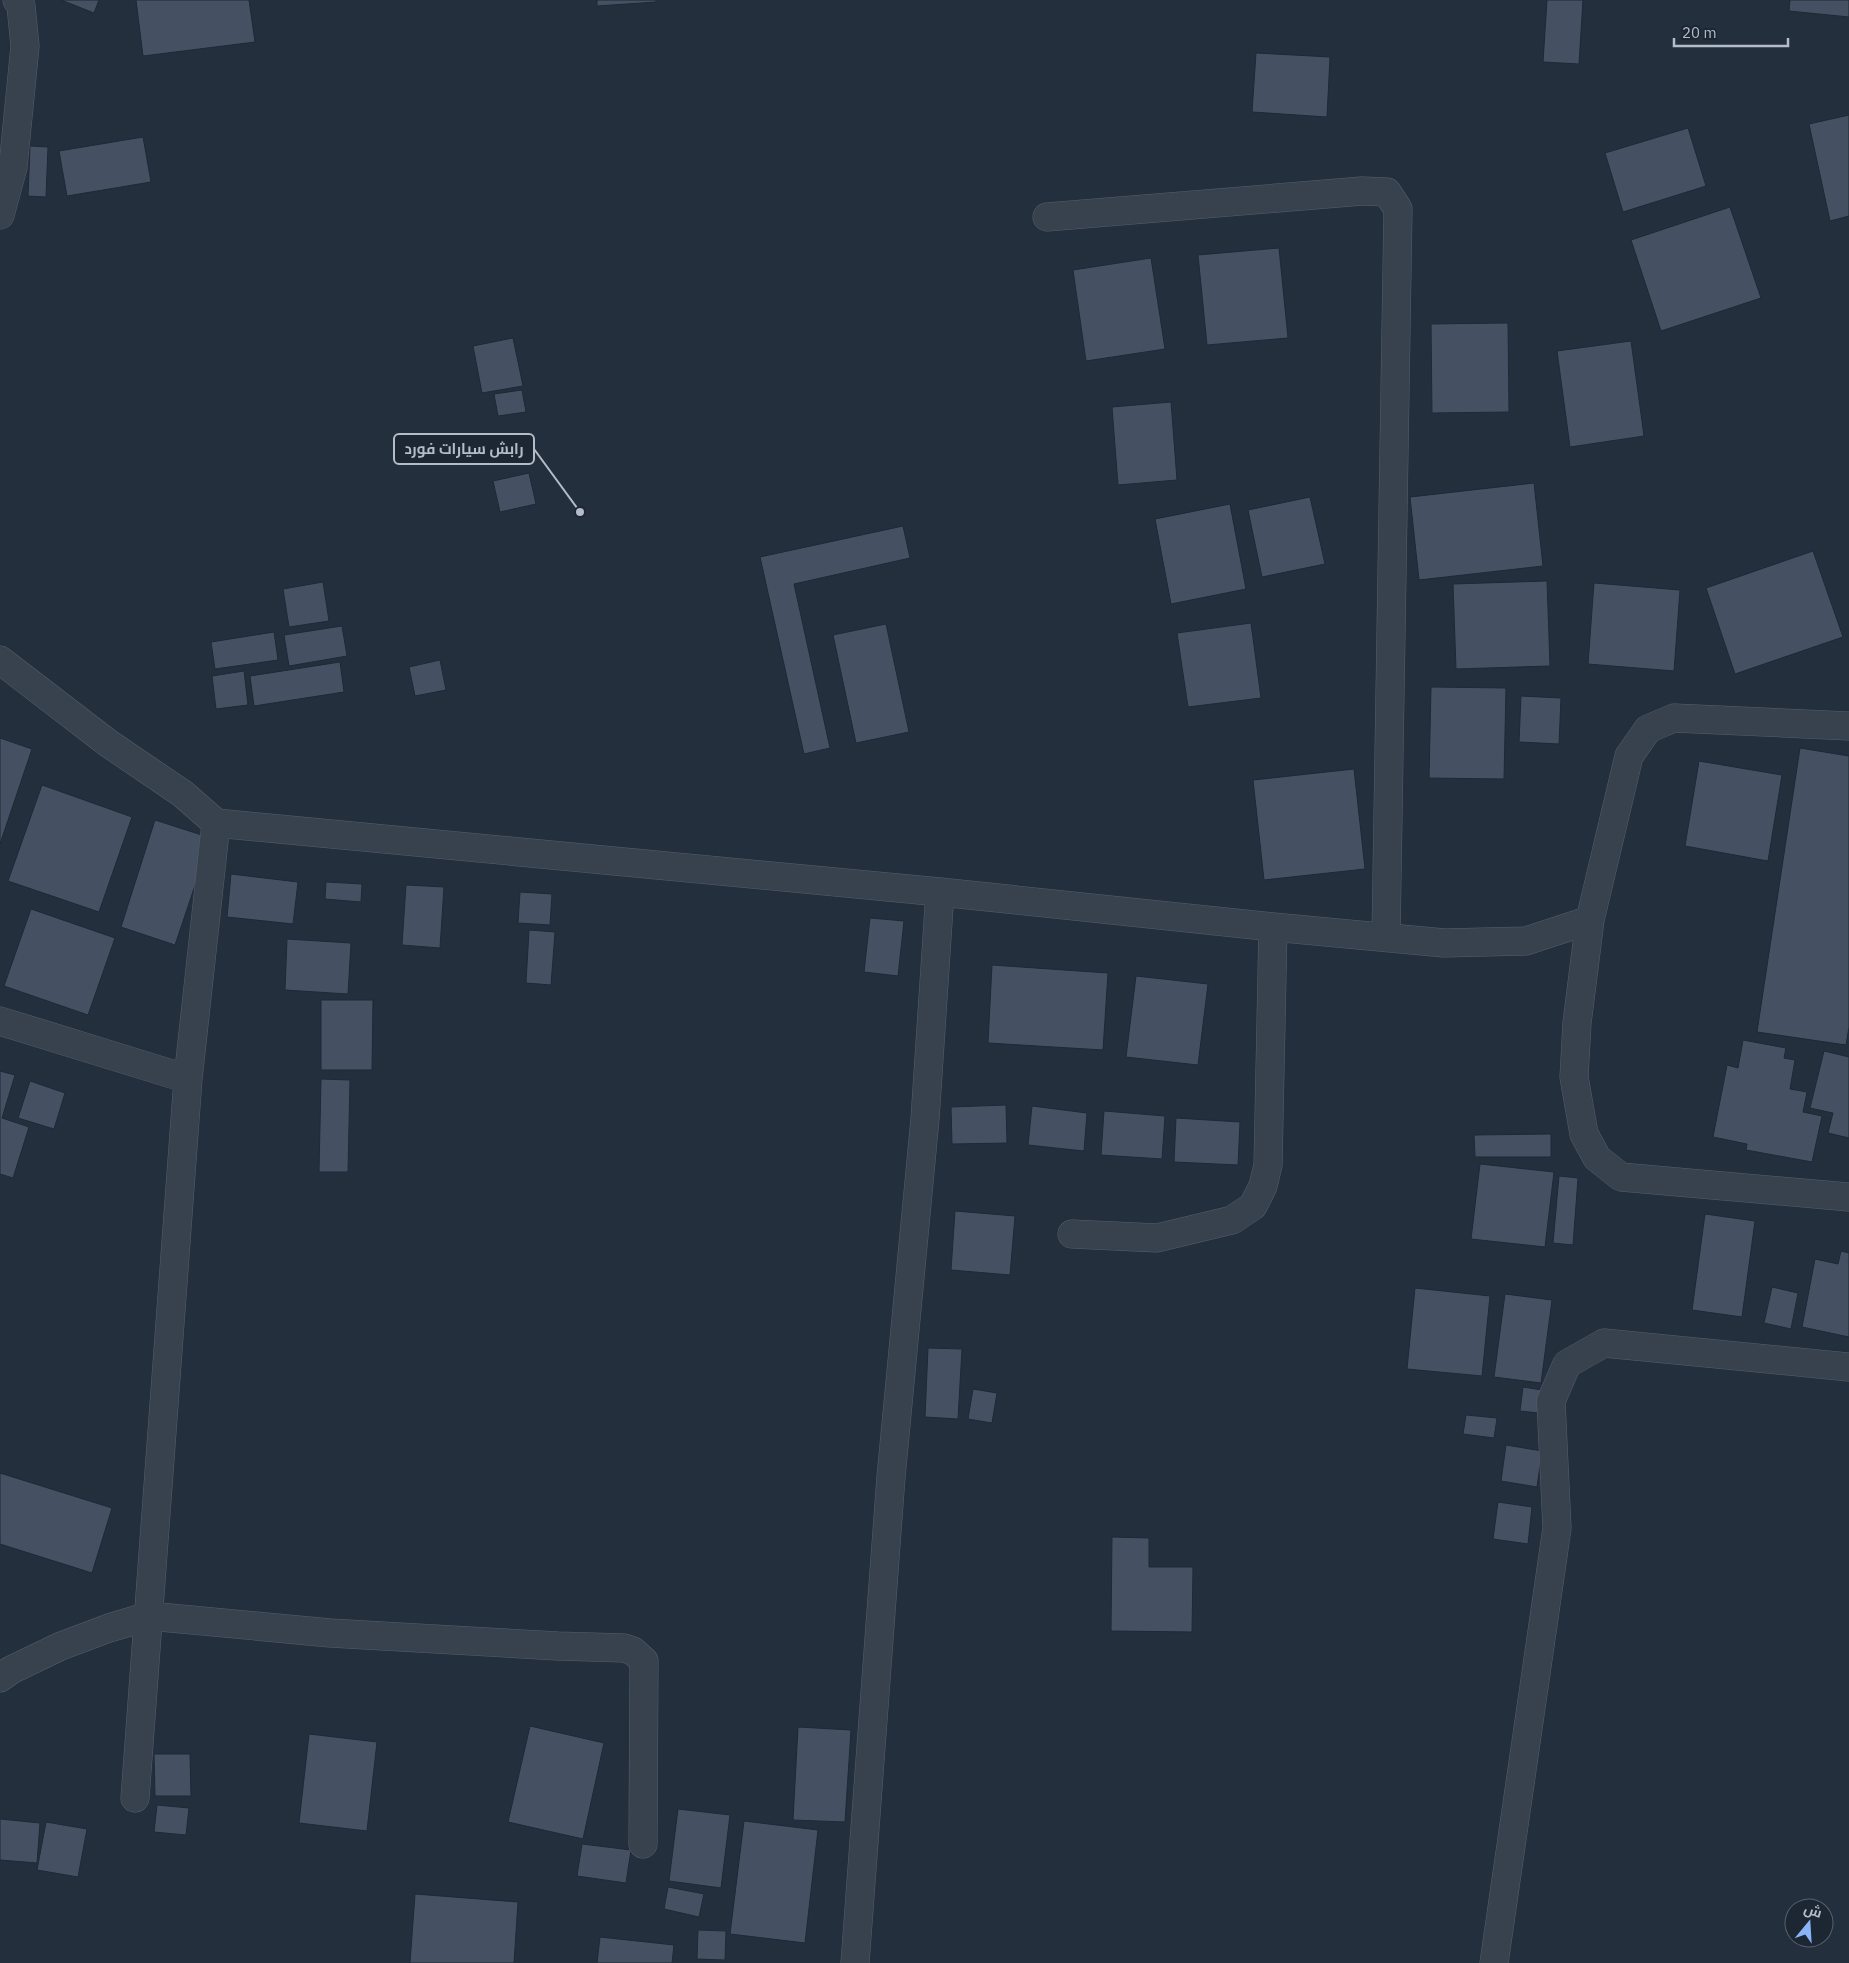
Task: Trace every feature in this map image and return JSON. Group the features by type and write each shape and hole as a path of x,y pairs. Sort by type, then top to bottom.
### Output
{"street":[{"path":"0,215 13,167 25,46 21,6 17,0"},
{"path":"1047,217 1362,191 1387,192 1398,208 1386,936"},
{"path":"0,660 108,743 183,794 216,823 940,892 1444,943 1526,941 1590,920"},
{"path":"1849,726 1674,718 1648,729 1629,756 1590,920 1577,1023 1574,1077 1584,1134 1597,1158 1621,1177 1849,1197"},
{"path":"135,1798 188,1079 216,823"},
{"path":"855,1963 891,1477 925,1119 940,892"},
{"path":"1072,1234 1157,1238 1232,1220 1253,1206 1263,1186 1268,1165 1274,927"},
{"path":"0,1021 188,1079"},
{"path":"1494,1963 1557,1528 1550,1401 1567,1364 1604,1342 1849,1367"},
{"path":"0,1678 11,1670 61,1646 109,1628 149,1616 330,1633 624,1648 634,1651 644,1660 643,1844"}],"building":[{"path":"61,0 99,0 94,13"},
{"path":"136,0 249,0 255,42 143,56"},
{"path":"597,0 656,0 656,2 597,6"},
{"path":"1547,0 1583,0 1579,64 1543,62"},
{"path":"1790,0 1849,0 1849,17 1789,11"},
{"path":"1256,53 1330,57 1327,117 1252,112"},
{"path":"1849,115 1849,216 1830,221 1809,124"},
{"path":"1688,128 1706,186 1623,212 1605,153"},
{"path":"143,137 151,182 67,196 59,151"},
{"path":"30,146 48,147 46,197 28,196"},
{"path":"1730,207 1761,298 1661,331 1631,240"},
{"path":"1279,248 1288,338 1207,345 1198,255"},
{"path":"1151,258 1165,349 1086,361 1073,270"},
{"path":"1508,323 1509,412 1432,413 1431,324"},
{"path":"513,338 523,386 482,393 473,346"},
{"path":"1631,341 1644,436 1570,447 1557,351"},
{"path":"522,390 526,412 498,416 494,394"},
{"path":"1171,402 1177,480 1118,485 1112,407"},
{"path":"529,473 536,504 500,512 493,481"},
{"path":"1534,483 1543,566 1419,580 1410,497"},
{"path":"1310,497 1325,564 1262,577 1248,510"},
{"path":"1230,504 1246,589 1171,604 1155,519"},
{"path":"903,526 910,558 794,584 830,748 804,754 760,557"},
{"path":"1813,551 1843,637 1735,674 1706,588"},
{"path":"1547,581 1550,666 1456,669 1453,584"},
{"path":"323,582 329,621 289,627 283,589"},
{"path":"1594,583 1680,590 1674,671 1588,664"},
{"path":"1251,623 1261,698 1188,707 1177,633"},
{"path":"886,624 909,732 856,743 833,635"},
{"path":"342,626 347,656 289,666 284,635"},
{"path":"274,632 278,660 215,669 211,642"},
{"path":"440,660 446,690 415,696 409,667"},
{"path":"340,662 344,692 254,706 250,676"},
{"path":"244,671 248,705 216,709 212,676"},
{"path":"1431,687 1506,688 1504,779 1429,778"},
{"path":"1521,696 1561,698 1559,744 1519,742"},
{"path":"0,738 32,749 0,844"},
{"path":"1800,748 1849,756 1849,1027 1846,1045 1757,1032"},
{"path":"1699,761 1782,775 1768,861 1685,846"},
{"path":"1354,769 1365,869 1264,880 1253,780"},
{"path":"42,785 132,817 99,912 8,881"},
{"path":"155,820 211,838 175,945 121,927"},
{"path":"231,874 298,882 293,924 227,917"},
{"path":"326,882 362,884 361,902 325,899"},
{"path":"406,885 444,887 440,948 402,945"},
{"path":"520,892 552,894 550,925 518,923"},
{"path":"31,909 115,938 88,1015 4,986"},
{"path":"870,918 904,921 898,976 864,972"},
{"path":"529,930 555,932 551,985 526,983"},
{"path":"287,939 351,943 348,994 285,990"},
{"path":"992,965 1108,973 1103,1050 988,1043"},
{"path":"1136,976 1208,984 1198,1065 1126,1057"},
{"path":"321,1000 373,1000 372,1070 321,1070"},
{"path":"1743,1040 1786,1048 1784,1058 1795,1060 1790,1089 1807,1092 1803,1112 1822,1116 1812,1162 1746,1150 1747,1144 1713,1137 1727,1065 1738,1068"},
{"path":"1824,1051 1849,1057 1849,1138 1828,1133 1833,1113 1810,1108"},
{"path":"0,1071 15,1075 2,1118 29,1127 13,1178 0,1174"},
{"path":"321,1079 350,1080 348,1172 319,1172"},
{"path":"30,1081 65,1093 54,1129 18,1118"},
{"path":"1006,1105 1007,1143 952,1144 951,1107"},
{"path":"1032,1106 1087,1113 1084,1151 1028,1145"},
{"path":"1104,1111 1165,1116 1162,1159 1101,1155"},
{"path":"1176,1118 1240,1122 1238,1165 1174,1162"},
{"path":"1551,1134 1551,1157 1475,1157 1474,1135"},
{"path":"1480,1164 1554,1172 1545,1247 1471,1239"},
{"path":"1559,1176 1578,1178 1573,1245 1553,1243"},
{"path":"955,1211 1015,1216 1010,1275 951,1270"},
{"path":"1705,1214 1755,1221 1742,1317 1692,1310"},
{"path":"1841,1251 1849,1253 1849,1337 1802,1327 1815,1259 1838,1264"},
{"path":"1772,1287 1798,1293 1791,1329 1764,1323"},
{"path":"1415,1288 1490,1296 1482,1376 1407,1369"},
{"path":"1505,1294 1552,1300 1541,1383 1494,1377"},
{"path":"928,1348 962,1349 958,1419 925,1417"},
{"path":"1523,1387 1542,1390 1539,1413 1520,1411"},
{"path":"973,1389 997,1393 992,1423 968,1419"},
{"path":"1466,1415 1497,1418 1494,1438 1463,1434"},
{"path":"1506,1445 1542,1451 1537,1487 1501,1481"},
{"path":"0,1473 112,1508 92,1573 0,1544"},
{"path":"1498,1502 1532,1507 1528,1544 1493,1539"},
{"path":"1112,1537 1149,1538 1149,1567 1193,1567 1192,1632 1111,1631"},
{"path":"530,1726 604,1743 583,1839 508,1822"},
{"path":"798,1727 851,1730 845,1822 793,1820"},
{"path":"309,1734 377,1742 367,1831 299,1823"},
{"path":"154,1754 190,1754 191,1796 155,1796"},
{"path":"157,1805 189,1808 186,1835 154,1832"},
{"path":"678,1809 730,1815 721,1888 669,1881"},
{"path":"0,1819 40,1823 37,1863 0,1860"},
{"path":"744,1821 818,1830 805,1943 730,1934"},
{"path":"46,1822 87,1829 78,1877 37,1870"},
{"path":"582,1844 631,1850 626,1883 577,1876"},
{"path":"668,1887 704,1894 699,1917 664,1909"},
{"path":"415,1894 518,1902 514,1963 410,1963"},
{"path":"698,1930 726,1931 725,1960 697,1959"},
{"path":"600,1937 674,1945 672,1963 597,1963"}],"place":[{"name":"رابش سيارات فورد","path":"580,512"}]}
